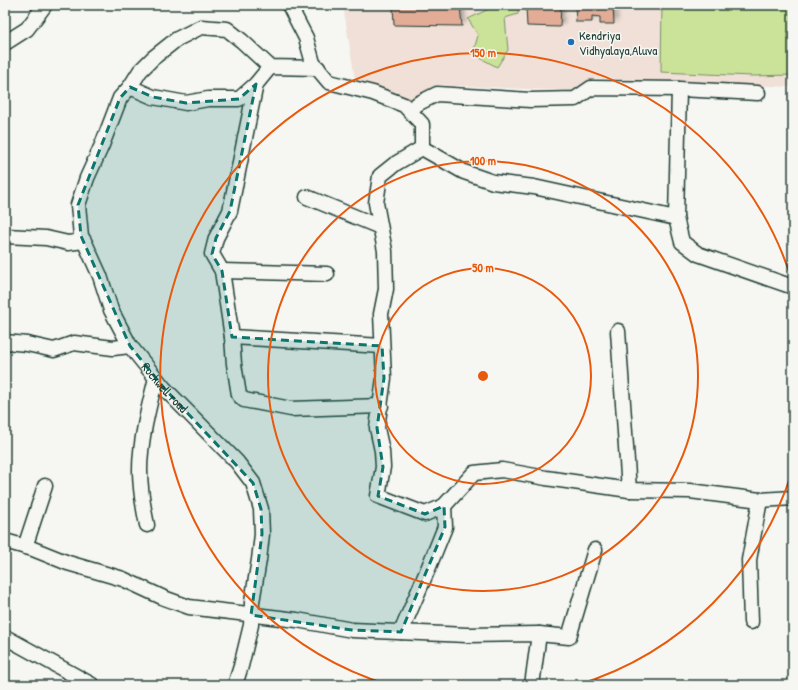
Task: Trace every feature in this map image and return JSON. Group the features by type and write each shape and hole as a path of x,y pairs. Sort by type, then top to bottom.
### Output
{"street":[{"path":"5,43 27,29 41,13 45,5"},
{"path":"289,5 306,38 313,63 329,82 372,93 404,105 422,124 422,148"},
{"name":"Rockwell road","path":"235,685 251,625 252,602 260,560 262,534 261,510 253,483 237,462 156,378 130,346 111,310 100,276 81,236 78,205 87,178 102,145 120,98 130,87 140,70 177,40 201,27 227,29 270,67"},
{"path":"130,87 153,97 186,103 208,99 239,99 256,84 270,67 318,68"},
{"path":"256,84 230,211 216,238 212,254 222,271 239,395 244,400 291,409 381,406"},
{"path":"409,110 437,94 530,100 575,99 591,88 679,89 758,93"},
{"path":"679,89 676,218 682,242 698,254 793,288"},
{"path":"422,148 464,172 493,182 534,187 676,218"},
{"path":"422,148 395,164 380,176 376,203 385,251 386,289 381,314 384,378 377,428 382,451 382,467 378,496 425,514 444,506 474,473 502,470 629,490 690,491 760,500 793,498"},
{"path":"306,197 380,227"},
{"path":"5,236 46,238 68,243 84,241"},
{"path":"222,271 327,274"},
{"path":"618,331 629,490"},
{"path":"232,337 382,346"},
{"path":"6,345 27,344 54,350 74,343 114,348 130,346"},
{"path":"147,525 141,492 140,468 144,433 156,378"},
{"path":"25,547 45,486"},
{"path":"751,622 748,560 760,500"},
{"path":"401,632 445,527 444,506"},
{"path":"5,541 68,563 123,579 189,608 297,620 352,630 467,635 539,634 569,637 595,550"},
{"path":"532,685 539,634"},
{"path":"5,637 92,685"}],"highlighted area":[{"path":"256,84 230,211 216,238 212,254 222,271 232,337 382,346 384,378 377,428 383,467 378,496 425,514 444,506 445,527 401,632 352,630 251,615 262,534 261,509 253,483 164,388 130,346 81,236 78,205 120,98 130,87 153,97 186,103 239,99"}],"shaded area":[{"name":"Kendriya Vidhyalaya,Aluva","path":"343,5 793,5 793,87 596,78 572,91 437,85 409,99 355,79"}],"green space":[{"path":"497,5 519,5 518,14 505,18 508,50 497,67 473,54 478,35 468,19"},
{"path":"662,5 793,5 793,75 752,76 661,72"}],"building":[{"path":"393,5 460,5 462,26 394,25"},
{"path":"538,5 561,5 560,27 527,26 526,7"},
{"path":"575,5 613,5 614,24 600,24 600,17 592,16 592,22 576,22"}],"place":[{"name":"Kendriya Vidhyalaya,Aluva","path":"571,42"}]}
